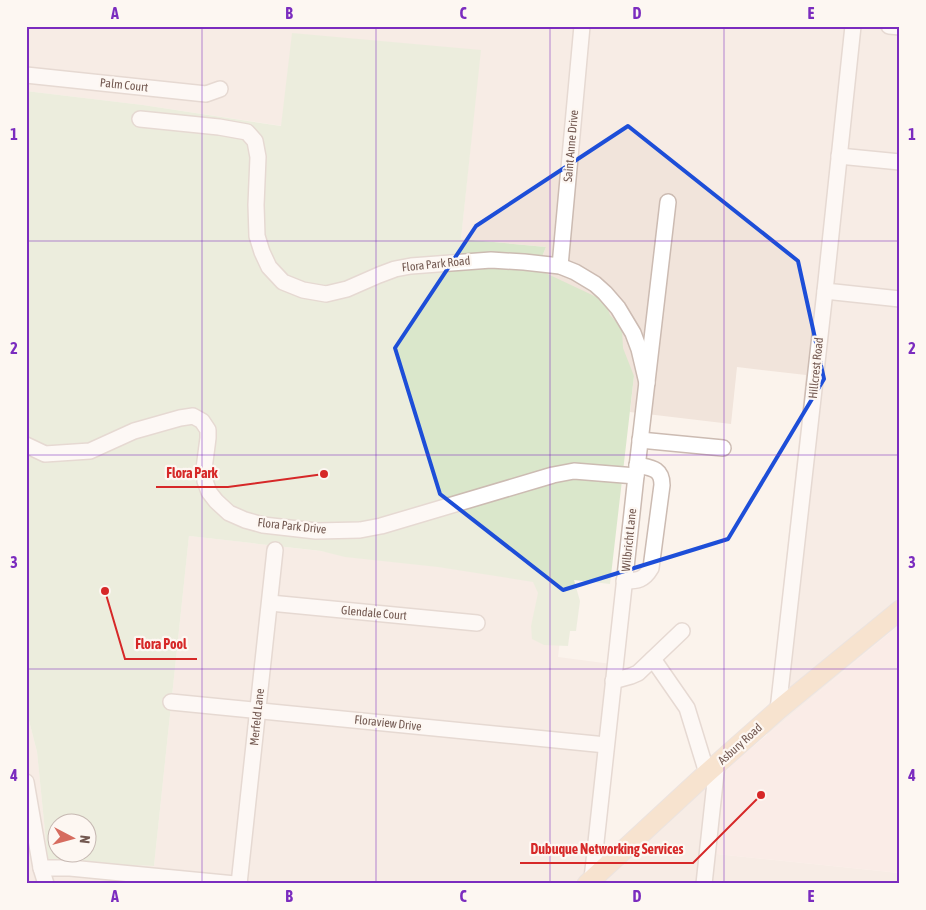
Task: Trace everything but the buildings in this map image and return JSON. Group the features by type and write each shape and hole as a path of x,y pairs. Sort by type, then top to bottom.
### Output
{"main road":[{"name":"Asbury Road","path":"589,881 778,710 900,610"}],"street":[{"name":"Saint Anne Drive","path":"560,266 582,26"},
{"name":"Hillcrest Road","path":"778,710 825,290 852,26"},
{"path":"889,26 900,27"},
{"name":"Palm Court","path":"26,75 206,94 220,89"},
{"name":"Flora Park Road","path":"140,119 219,126 247,132 255,141 258,157 257,236 269,267 283,282 303,290 326,294 347,289 379,274 395,269 437,263 491,260 560,266 579,274 595,284 618,308 630,327 639,349 647,383"},
{"path":"839,156 900,162"},
{"name":"Wilbricht Lane","path":"589,881 668,202"},
{"path":"825,290 900,298"},
{"name":"Flora Park Drive","path":"26,445 45,454 90,451 134,431 159,423 193,416 206,424 208,435 204,469 205,480 210,492 223,508 229,513 254,523 316,531 360,530 381,526 553,475 574,471 637,471"},
{"path":"640,440 723,448"},
{"path":"624,582 638,581 647,575 651,568 662,485 659,473 653,469 637,471"},
{"name":"Merfeld Lane","path":"237,884 275,550"},
{"name":"Glendale Court","path":"270,603 477,623"},
{"path":"613,681 638,673 682,631"},
{"path":"653,659 686,708 712,769 704,884"},
{"name":"Floraview Drive","path":"171,702 606,745"},
{"path":"26,782 41,868 46,884"},
{"path":"41,868 70,868 237,884"}],"highlighted area":[{"path":"628,126 798,261 824,379 728,539 563,590 440,494 395,348 476,226"}],"shaded area":[{"path":"26,26 900,26 900,624 767,735 806,375 737,367 731,424 630,412 634,376 537,269 546,247 461,239 480,50 282,126 143,105 26,91"},
{"path":"189,536 567,579 558,657 619,665 599,860 577,884 26,884 26,709 37,752 48,862 154,866"},
{"path":"900,624 900,873 716,854 726,769"},
{"path":"726,769 717,854 900,873 900,884 598,884"}],"green space":[{"path":"292,33 481,50 461,239 546,247 537,269 605,301 610,315 622,328 623,348 634,376 610,584 574,580 580,601 576,631 570,631 568,646 544,645 532,639 531,626 538,593 533,582 438,567 345,557 321,551 189,536 154,866 48,862 37,752 26,709 26,91 143,105 281,126"}],"place":[{"name":"Flora Park","path":"324,474"},
{"name":"Flora Pool","path":"105,591"},
{"name":"Dubuque Networking Services","path":"761,795"}]}
